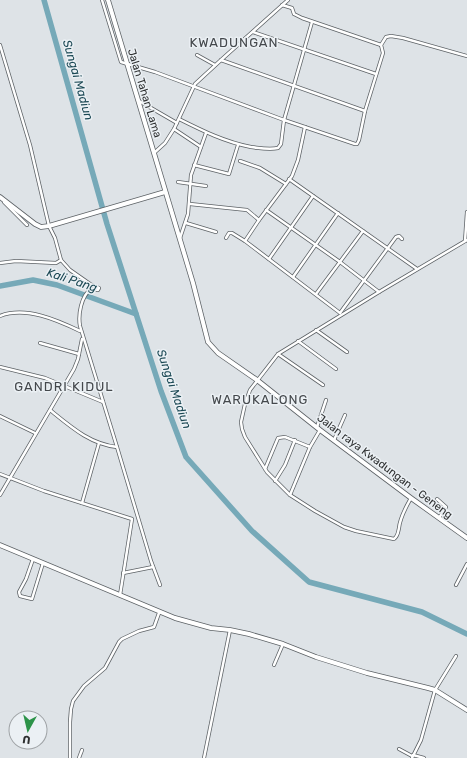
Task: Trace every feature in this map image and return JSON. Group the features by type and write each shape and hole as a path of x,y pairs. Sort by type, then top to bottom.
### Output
{"main road":[{"name":"Jalan Tahan Lama","path":"108,0 165,192"},
{"path":"1,198 41,227 49,226 165,192"},
{"name":"Jalan raya Kwadungan - Geneng","path":"165,192 193,283 208,342 218,353 257,380 411,498 467,538"},
{"path":"0,545 142,604 160,613 211,628 249,634 367,673 435,690 467,710"}],"street":[{"path":"102,0 121,62 162,74 284,120 357,144 365,111 383,53 382,46 386,37 391,36 467,56"},
{"path":"154,153 165,143 174,129 194,87 215,65 288,0"},
{"path":"282,5 292,8 294,13 312,22 382,46"},
{"path":"179,119 206,133 238,144 268,149 278,148 281,144 284,120 295,86 312,22"},
{"path":"253,32 376,74"},
{"path":"0,45 30,145 49,226 57,245 61,260 70,270 90,284 99,288 98,290 91,289 88,291 80,309 79,321 82,339 103,402 153,567 160,585"},
{"path":"197,55 215,65"},
{"path":"221,60 365,111"},
{"path":"138,100 177,123"},
{"path":"245,241 294,172 298,160 304,127"},
{"path":"174,129 201,147"},
{"path":"179,240 186,223 190,204 190,184 194,165 206,133"},
{"path":"194,165 228,174 238,144"},
{"path":"240,161 267,171 286,184"},
{"path":"289,179 417,268"},
{"path":"178,182 206,186"},
{"path":"269,259 313,196"},
{"path":"1,198 14,214 27,225"},
{"path":"190,204 242,209 250,212 259,220"},
{"path":"266,210 340,262 379,292"},
{"path":"411,498 399,523 396,538 393,539 344,527 290,495 265,469 245,437 242,429 245,404 250,390 278,354 341,314 466,240 467,212"},
{"path":"293,277 338,214"},
{"path":"186,223 216,232"},
{"path":"316,294 363,231"},
{"path":"226,238 229,233 232,233 245,241 341,314"},
{"path":"341,314 363,280 387,248 398,236 402,239"},
{"path":"0,263 16,261 56,263 61,260"},
{"path":"0,316 8,313 34,315 62,322 81,331"},
{"path":"316,330 347,352"},
{"path":"0,495 35,433 74,369 82,339"},
{"path":"298,341 336,369"},
{"path":"40,343 79,354"},
{"path":"278,354 323,385"},
{"path":"0,367 45,378 103,402"},
{"path":"290,495 318,428 326,400"},
{"path":"50,410 83,435 107,446 117,447"},
{"path":"334,440 344,415"},
{"path":"0,416 35,433"},
{"path":"265,469 276,439 280,437 295,440 310,447"},
{"path":"275,481 285,465 295,440"},
{"path":"82,503 99,443"},
{"path":"0,474 38,489 132,519 120,595"},
{"path":"437,499 446,507 439,518"},
{"path":"33,559 26,579 19,592 20,596 32,599 44,563"},
{"path":"456,585 467,564"},
{"path":"123,573 153,567"},
{"path":"70,758 70,722 73,701 84,686 105,668 119,642 125,637 154,627 160,613"},
{"path":"204,758 230,630"},
{"path":"274,665 283,644"},
{"path":"412,756 421,740 428,710 435,690 456,656"},
{"path":"399,749 412,756 424,758"},
{"path":"79,758 82,750"}],"waterway":[{"name":"Sungai Madiun","path":"44,0 107,224 161,391 186,457 252,531 309,582 422,612 467,634"},
{"name":"Kali Pang","path":"0,286 33,280 57,285 136,314"}],"district":[{"name":"KWADUNGAN","path":"234,42"},
{"name":"GANDRI KIDUL","path":"64,386"},
{"name":"WARUKALONG","path":"260,399"}]}
